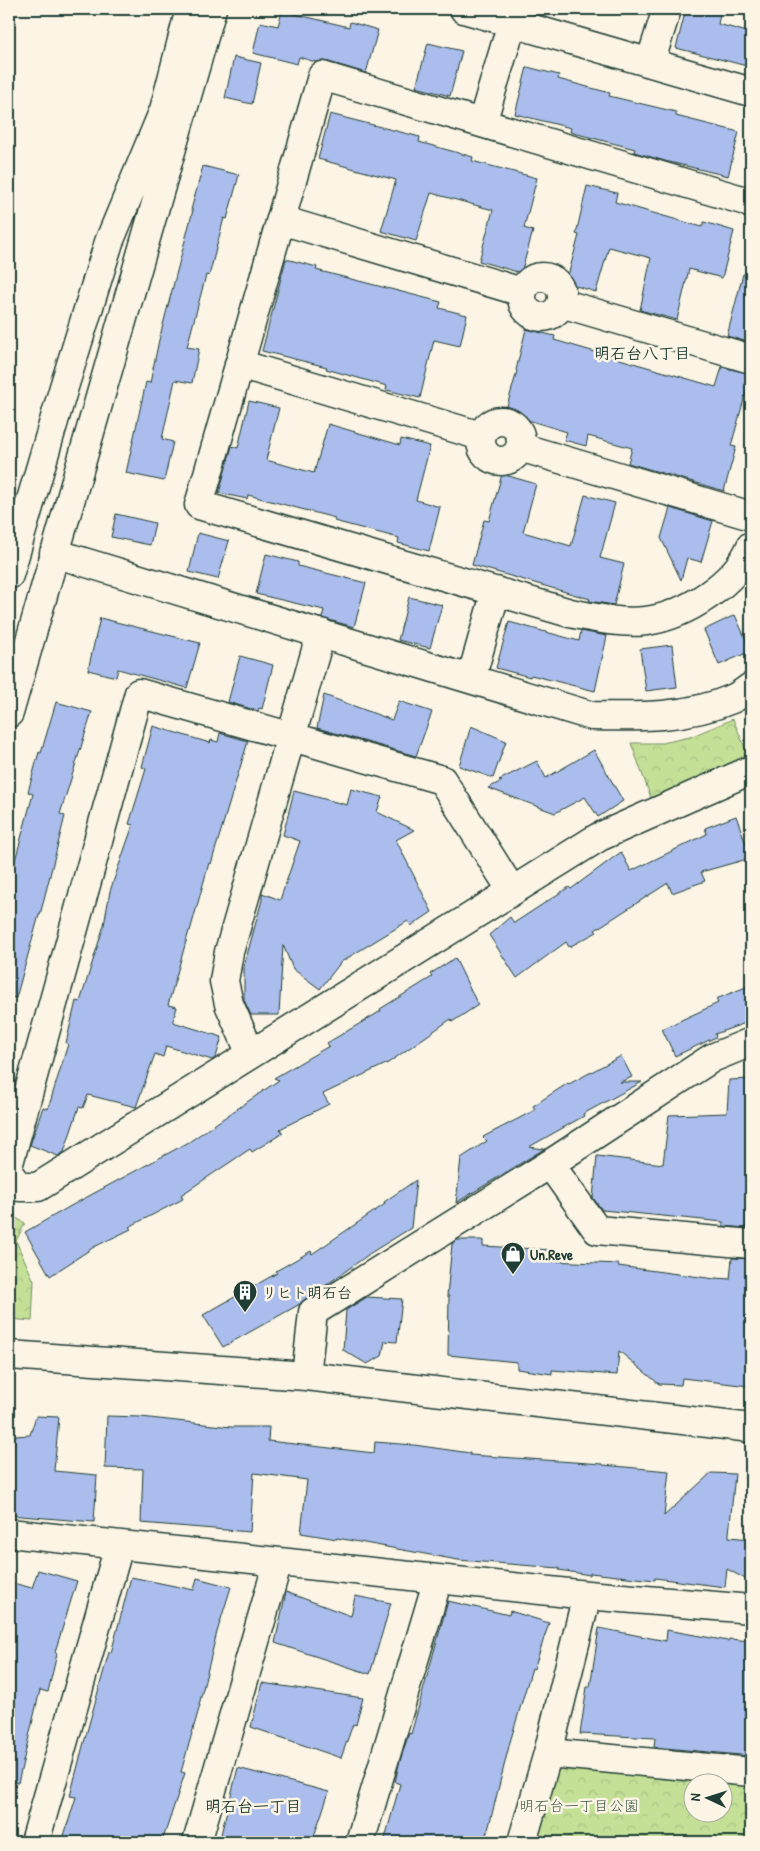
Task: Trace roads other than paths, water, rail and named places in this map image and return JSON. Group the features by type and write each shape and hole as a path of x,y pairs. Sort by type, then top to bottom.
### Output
{"street":[{"path":"9,575 13,541 108,242 164,110 190,9"},
{"path":"9,712 212,9"},
{"path":"464,9 751,92"},
{"path":"650,63 667,9"},
{"path":"482,123 512,23"},
{"path":"751,204 322,76 199,505 570,612 605,620 646,621 683,610 718,588 746,558 751,546"},
{"path":"281,220 522,292 524,306 533,315 540,317 553,314 561,303 751,359"},
{"path":"240,364 481,436 484,430 494,422 506,421 517,429 521,441 520,447 751,516"},
{"path":"54,552 592,716 642,717 687,712 733,699 751,687"},
{"path":"471,679 496,591"},
{"path":"250,1054 229,1004 224,981 229,952 320,634"},
{"path":"9,1163 139,693 442,780 512,891"},
{"path":"9,1174 20,1187 38,1187 599,837 751,770"},
{"path":"306,1376 313,1312 550,1164 712,1058 751,1042"},
{"path":"550,1164 597,1230 751,1244"},
{"path":"9,1355 306,1376 751,1428"},
{"path":"9,1533 587,1595 751,1609"},
{"path":"35,1842 119,1546"},
{"path":"197,1842 278,1562"},
{"path":"360,1842 438,1579"},
{"path":"522,1842 548,1753 587,1595"},
{"path":"548,1753 751,1772"}],"place":[{"name":"Un.Reve","path":"513,1275"},
{"name":"リヒト明石台","path":"245,1313"}],"district":[{"name":"明石台八丁目","path":"642,353"},
{"name":"明石台一丁目","path":"253,1806"}],"park label":[{"name":"明石台一丁目公園","path":"579,1805"}]}
